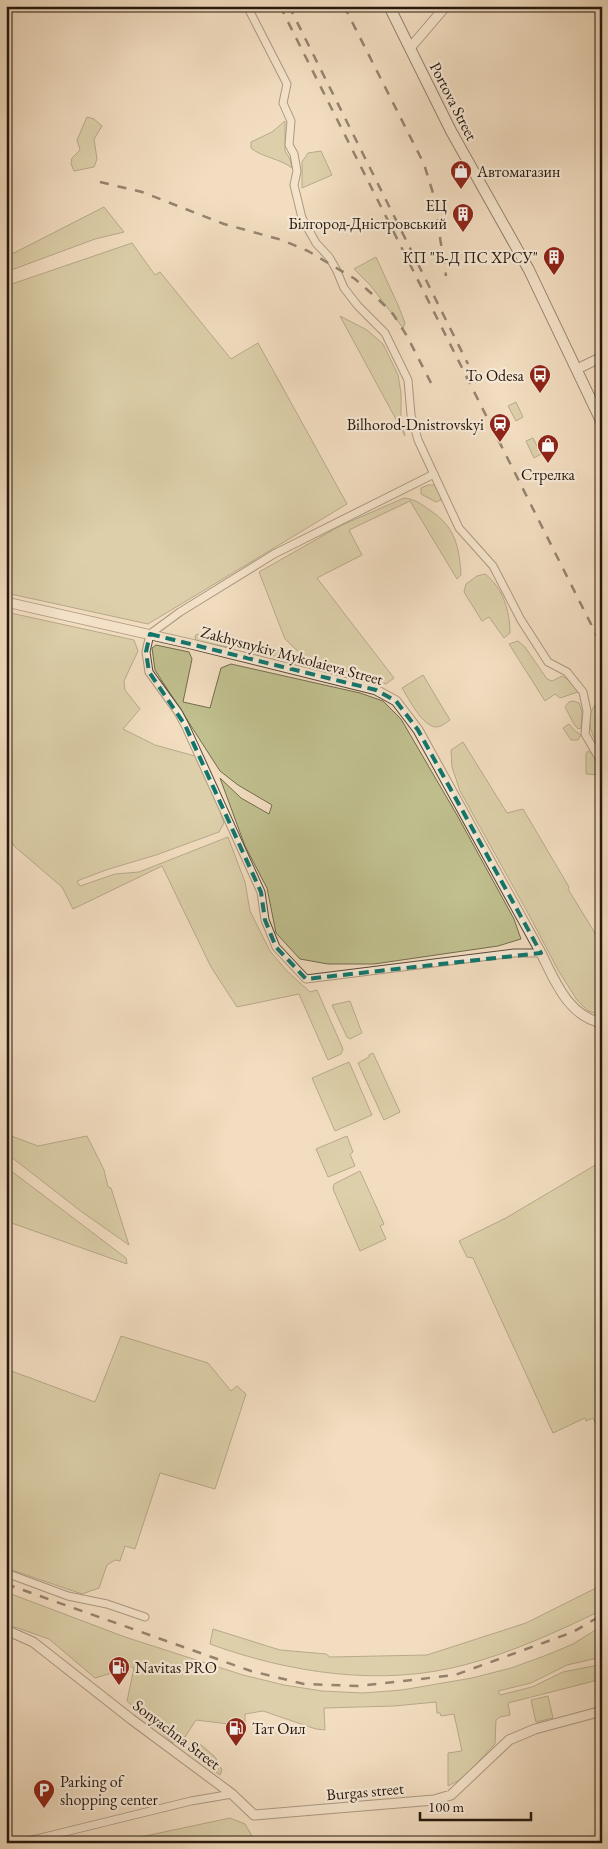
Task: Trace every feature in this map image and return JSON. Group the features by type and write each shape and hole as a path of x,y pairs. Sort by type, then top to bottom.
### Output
{"main road":[{"name":"Portova Street","path":"389,6 451,131 528,270 602,423"}],"street":[{"path":"247,6 287,84 283,103 291,121 289,145 294,154 297,171 294,185 302,218 316,243 333,263 344,288 358,306 385,333 408,380 411,415 418,440 459,528 493,566 521,620 548,662 567,672 583,692 587,711 585,734 602,763"},
{"path":"410,48 446,6"},
{"path":"577,369 602,357"},
{"path":"434,474 274,554 180,612 150,634 146,652 150,672 178,712 261,892 265,920 276,947 306,979 514,953 541,953"},
{"name":"Zakhysnykiv Mykolaieva Street","path":"6,602 150,634 376,690 396,701 418,730 541,953 559,990 577,1013 592,1021 602,1023"},
{"path":"6,1573 68,1596 107,1604 145,1617"},
{"name":"Sonyachna Street","path":"6,1630 33,1642 131,1719 232,1794"},
{"name":"Burgas street","path":"232,1794 254,1815 434,1800 450,1795 509,1740 535,1729 602,1711"},
{"path":"20,1843 192,1801 232,1794"}],"highlighted area":[{"path":"150,634 376,690 396,701 418,730 541,953 306,979 276,947 265,920 261,892 185,725 149,672 146,652"}],"shaded area":[{"path":"87,117 94,119 102,126 94,139 97,159 94,167 74,171 71,164 72,158 80,150 77,140"},
{"path":"285,121 285,151 290,159 292,168 251,148 251,142 272,132"},
{"path":"321,151 332,175 302,188 302,162 308,153"},
{"path":"104,207 124,232 95,239 6,272 6,257"},
{"path":"132,243 155,275 160,272 231,359 258,343 347,504 148,624 6,593 6,286"},
{"path":"376,257 405,323 403,328 371,286 354,269"},
{"path":"340,316 367,330 383,344 398,375 401,393 401,420 405,436"},
{"path":"516,402 523,417 516,421 508,406"},
{"path":"533,438 541,454 534,458 526,441"},
{"path":"435,485 440,492 441,500 436,502 421,494 421,488"},
{"path":"404,498 414,500 437,515 450,529 457,545 461,575 457,579 410,501 349,530 362,555 317,578 394,678 386,684 305,658 285,639 259,572 340,526"},
{"path":"485,574 501,593 507,608 510,633 504,638 489,617 482,621 464,592 466,584 477,576"},
{"path":"6,612 134,640 138,651 124,681 125,690 140,709 123,729 155,745 202,758 224,823 219,832 77,881 80,886 115,874 139,872 228,837 245,882 250,911 270,951 287,971 310,992 317,990 343,1049 341,1054 328,1060 299,994 237,1007 211,967 162,866 73,909 62,887 14,846 6,828"},
{"path":"197,634 226,641 228,647 196,641 195,636"},
{"path":"518,641 525,647 547,679 552,681 562,676 572,683 578,692 560,698 555,694 545,701 509,644"},
{"path":"156,645 189,652 192,659 183,702 210,708 221,668 231,664 360,693 383,701 401,719 457,815 514,919 521,939 498,946 374,964 328,964 300,959 276,933 267,888 245,846 220,778 241,798 269,814 272,805 238,785 220,771 155,670 152,648"},
{"path":"251,645 279,651 282,655 279,657 249,650 248,648"},
{"path":"423,675 450,720 443,725 436,727 426,722 416,711 402,688"},
{"path":"569,702 579,703 582,712 581,728 578,729 565,707"},
{"path":"595,705 602,712 602,751 592,734 590,722"},
{"path":"569,724 581,735 578,740 571,740 563,728"},
{"path":"463,742 507,813 523,809 569,887 568,889 598,938 602,940 602,1015 588,1011 577,1000 558,970 460,791 452,767 451,750"},
{"path":"588,751 598,761 602,775 586,774 586,754"},
{"path":"350,1001 362,1033 350,1039 347,1037 332,1005"},
{"path":"373,1053 400,1112 384,1120 358,1063"},
{"path":"349,1062 372,1115 335,1131 312,1078"},
{"path":"6,1134 38,1146 87,1136 104,1170 108,1187 111,1188 129,1245 82,1212 6,1153"},
{"path":"347,1136 353,1152 350,1154 355,1166 328,1177 316,1149"},
{"path":"602,1161 602,1422 596,1425 593,1418 586,1421 585,1418 553,1433 473,1258 467,1257 459,1241 506,1218"},
{"path":"6,1167 126,1258 127,1264 6,1221"},
{"path":"360,1171 384,1224 380,1226 386,1239 360,1251 333,1189 334,1184"},
{"path":"121,1336 208,1363 231,1391 237,1386 246,1394 215,1489 160,1473 135,1549 125,1546 120,1561 115,1560 107,1565 99,1588 82,1594 6,1568 6,1369 95,1402"},
{"path":"602,1585 602,1610 517,1648 482,1660 433,1672 368,1676 336,1674 271,1663 210,1644 213,1629 280,1650 326,1654 330,1657 427,1655 526,1623"},
{"path":"6,1592 125,1637 243,1675 284,1685 322,1691 363,1693 402,1690 472,1678 511,1668 547,1655 573,1644 602,1626 602,1657 567,1665 531,1683 498,1691 500,1695 532,1687 563,1672 598,1665 602,1665 602,1679 508,1703 510,1715 496,1720 495,1744 463,1778 448,1786 448,1753 462,1751 454,1714 441,1716 440,1713 437,1713 436,1702 394,1706 324,1708 325,1730 316,1729 263,1711 245,1714 245,1726 196,1720 185,1737 173,1743 127,1701 134,1668 118,1662 112,1673 95,1678 49,1639 6,1624"},
{"path":"548,1696 553,1718 536,1722 531,1700"},
{"path":"200,1744 215,1757 222,1770 220,1775 189,1751 194,1745"},
{"path":"230,1818 245,1824 256,1843 112,1843"}],"railway":[{"path":"280,6 602,646"},
{"path":"289,6 468,364"},
{"path":"344,6 424,164 433,193 446,276"},
{"path":"100,182 142,192 224,224 282,240 308,251 355,279 393,314 407,336 431,383"},
{"path":"6,1584 251,1671 304,1684 359,1686 455,1675 573,1632 602,1615"}],"place":[{"name":"Автомагазин","path":"461,190"},
{"name":"ЕЦ Білгород-Дністровський","path":"463,233"},
{"name":"КП \"Б-Д ПС ХРСУ\"","path":"554,276"},
{"name":"To Odesa","path":"540,394"},
{"name":"Bilhorod-Dnistrovskyi","path":"500,443"},
{"name":"Стрелка","path":"548,464"},
{"name":"Navitas PRO","path":"119,1686"},
{"name":"Тат Оил","path":"236,1747"},
{"name":"Parking of shopping center","path":"44,1809"}]}
